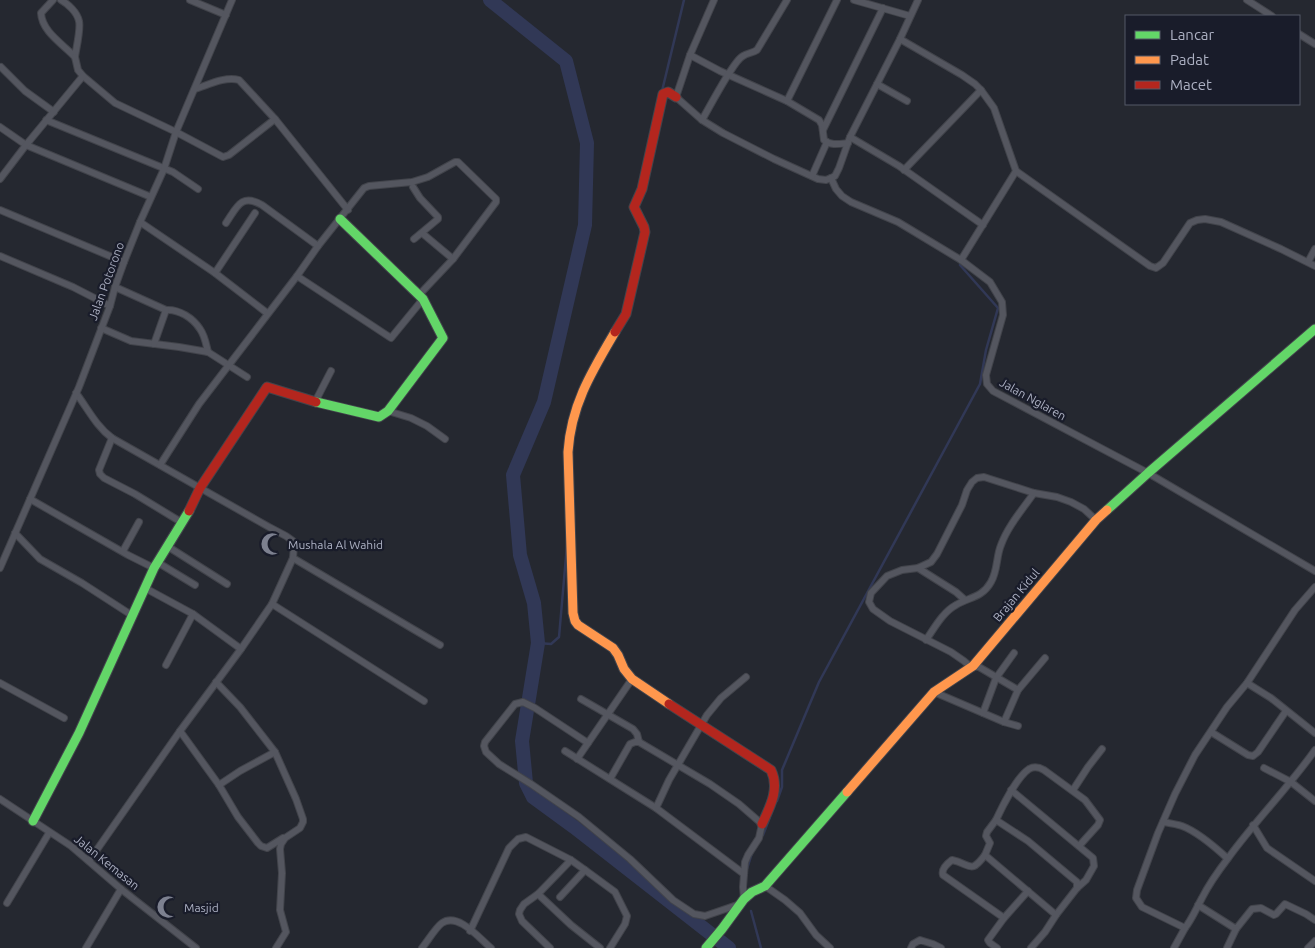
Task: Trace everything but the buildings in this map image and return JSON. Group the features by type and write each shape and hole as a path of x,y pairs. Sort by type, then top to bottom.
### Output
{"street":[{"path":"53,0 41,13 41,20 49,32 74,57"},
{"path":"61,0 76,13 80,22 74,57 78,70 115,103 223,157 229,155 275,119"},
{"path":"190,0 226,15"},
{"name":"Jalan Potorono","path":"0,568 76,393 110,306 124,262 164,169 176,132 232,0"},
{"path":"676,97 690,55 714,0"},
{"path":"702,120 734,65 741,56 757,50 787,0"},
{"path":"787,101 836,0"},
{"path":"854,0 910,16"},
{"path":"588,743 535,708 520,702 515,704 485,742 484,746 488,755 499,764 579,817 630,859 673,900 694,914 705,916 742,901 745,862 759,838 762,824 773,798 775,776 771,770 701,726 632,679 624,669 613,648 578,625 575,621 570,537 569,436 575,411 589,376 626,314 646,232 634,207 642,189 663,94 668,92 676,97 702,120 723,133 774,159 818,179 826,180 835,176 849,140 918,0"},
{"path":"1247,0 1270,15"},
{"path":"823,130 883,8"},
{"path":"1300,35 1315,44"},
{"path":"900,39 962,75 981,90 994,108 1016,171 1150,266 1156,268 1163,263 1190,223 1197,220 1221,222 1315,266"},
{"path":"690,55 787,101 819,120 824,140 827,142 836,144 849,140 904,170 983,225"},
{"path":"2,67 25,91 54,112"},
{"path":"0,179 83,76"},
{"path":"195,89 226,79 234,78 239,80 275,119 348,210"},
{"path":"877,84 907,101"},
{"path":"904,170 981,90"},
{"path":"46,120 173,172 198,188"},
{"path":"0,127 26,145 151,197"},
{"path":"812,176 827,142"},
{"path":"160,465 199,404 364,188 412,182 428,177 458,162 496,198 496,202 454,259 421,297 391,338 297,276"},
{"path":"962,260 1016,171"},
{"name":"Jalan Nglaren","path":"831,178 836,189 851,202 898,222 962,260 990,282 1002,302 1003,315 986,375 987,384 993,391 1148,473 1315,571"},
{"path":"413,187 420,198 438,216 438,219 414,239"},
{"path":"226,222 239,204 245,200 254,200 318,246"},
{"path":"0,210 124,262"},
{"path":"215,273 255,213"},
{"path":"33,821 79,733 155,565 190,509 200,488 267,387 315,402 380,417 388,412 443,338 421,297 340,219"},
{"path":"140,222 215,273 267,313"},
{"path":"422,233 454,259"},
{"path":"1308,262 1315,249"},
{"path":"0,256 74,287 110,306"},
{"path":"115,287 166,310 173,309 179,311 200,328 205,338 208,352"},
{"path":"154,344 166,310"},
{"path":"101,328 131,341 179,346 208,352 247,377"},
{"name":"Brajan Kidul","path":"707,947 742,901 752,892 765,886 934,692 972,667 1096,520 1315,329"},
{"path":"315,402 330,371"},
{"path":"76,393 98,425 112,438 286,536 293,541 294,545 293,558 272,604 89,861"},
{"path":"388,412 411,418 428,426 445,439"},
{"path":"112,438 99,470 100,474 181,522"},
{"path":"1018,690 979,667 972,667 890,621 874,609 869,602 871,593 887,576 902,570 918,568 931,562 962,505 967,490 977,478 984,477 1034,493 1057,497 1084,509 1096,520"},
{"path":"926,640 947,611 956,604 974,598 991,583 1001,546 1012,524 1034,493"},
{"path":"30,498 122,551 195,585"},
{"path":"122,551 139,522"},
{"path":"15,532 40,559 133,616"},
{"path":"166,546 227,584"},
{"path":"293,558 440,645"},
{"path":"918,568 956,592 965,600"},
{"path":"1185,928 1142,907 1136,898 1147,863 1163,822 1195,755 1227,707 1247,683 1295,610 1315,587"},
{"path":"145,588 193,614 241,649"},
{"path":"272,604 424,701"},
{"path":"166,665 193,614"},
{"path":"983,713 996,678 1014,653"},
{"path":"1004,722 1018,690 1045,658"},
{"path":"656,808 678,765 707,716 721,698 746,677"},
{"path":"577,759 632,679"},
{"path":"180,731 258,844 267,848 300,828 303,822 296,799 275,752 240,707 216,682"},
{"path":"0,683 64,718"},
{"path":"1247,683 1271,698 1315,733"},
{"path":"934,692 1004,722 1018,726"},
{"path":"581,699 633,729 637,734 639,742"},
{"path":"1211,732 1248,755 1253,756 1258,752 1286,711"},
{"path":"610,779 630,744 639,742 710,784 739,804 762,824"},
{"path":"1073,790 1102,749"},
{"path":"1174,948 1227,858 1253,825 1292,782 1315,750"},
{"path":"565,751 656,808 744,874"},
{"path":"219,785 275,752"},
{"path":"1004,918 943,876 942,873 952,860 971,867 978,865 986,855 990,843 986,832 996,820 1011,790 1028,769 1033,767 1040,768 1073,790 1100,820 1098,825 1079,846"},
{"path":"1264,768 1292,782 1315,801"},
{"path":"1011,790 1093,858 1094,862 1094,866 1086,880 1077,888 1031,948"},
{"name":"Jalan Kemasan","path":"0,799 71,846 192,947"},
{"path":"996,820 1028,841 1057,865 1076,882 1077,888"},
{"path":"1163,822 1183,826 1214,846 1227,858"},
{"path":"1253,825 1267,848 1315,881"},
{"path":"7,903 49,833"},
{"path":"470,931 509,848 518,840 526,837 571,860 615,892 627,916 625,924 610,948"},
{"path":"276,948 286,932 280,907 282,873 280,849 284,838"},
{"path":"986,855 1056,914"},
{"path":"550,948 522,921 519,914 524,904 538,894 571,860"},
{"path":"560,897 585,870"},
{"path":"765,886 800,913 816,935 830,948"},
{"path":"86,948 121,889"},
{"path":"996,948 988,940 1004,918 1028,891"},
{"path":"538,894 600,948"},
{"path":"1227,948 1236,929 1252,908 1261,908 1274,915 1285,904 1315,920"},
{"path":"1198,905 1236,929"},
{"path":"422,948 442,923 449,921 458,921 465,925 491,948"},
{"path":"912,948 913,944 920,940 941,948"},
{"path":"1308,948 1315,941"}],"waterway":[{"path":"490,0 566,61 587,143 585,225 544,402 513,475 520,555 534,603 538,643 522,741 526,783 533,797 729,948"},
{"path":"662,91 684,0"},
{"path":"777,801 782,787 782,770 819,682 980,384 986,350 998,308 960,265"},
{"path":"538,643 551,644 559,637 567,545"},
{"path":"763,835 770,817"},
{"path":"747,869 752,853"},
{"path":"751,911 761,948"}],"traffic: fast":[{"path":"316,402 379,417 388,411 443,338 423,299 340,219"},
{"path":"1107,510 1315,329"},
{"path":"33,821 79,733 154,568 189,511"},
{"path":"706,948 744,899 752,892 765,886 847,792"}],"traffic: slow":[{"path":"615,332 584,389 573,419 570,435 568,452 573,613 578,625 613,648 624,669 632,679 669,704"},
{"path":"847,792 934,692 973,666 1096,520 1107,510"}],"traffic: jam":[{"path":"615,332 626,314 645,232 634,207 642,189 663,94 668,92 676,97"},
{"path":"189,511 200,488 267,387 316,402"},
{"path":"669,704 771,770 775,784 773,798 762,824"}],"place":[{"name":"Mushala Al Wahid","path":"272,544"},
{"name":"Masjid","path":"168,907"}]}
